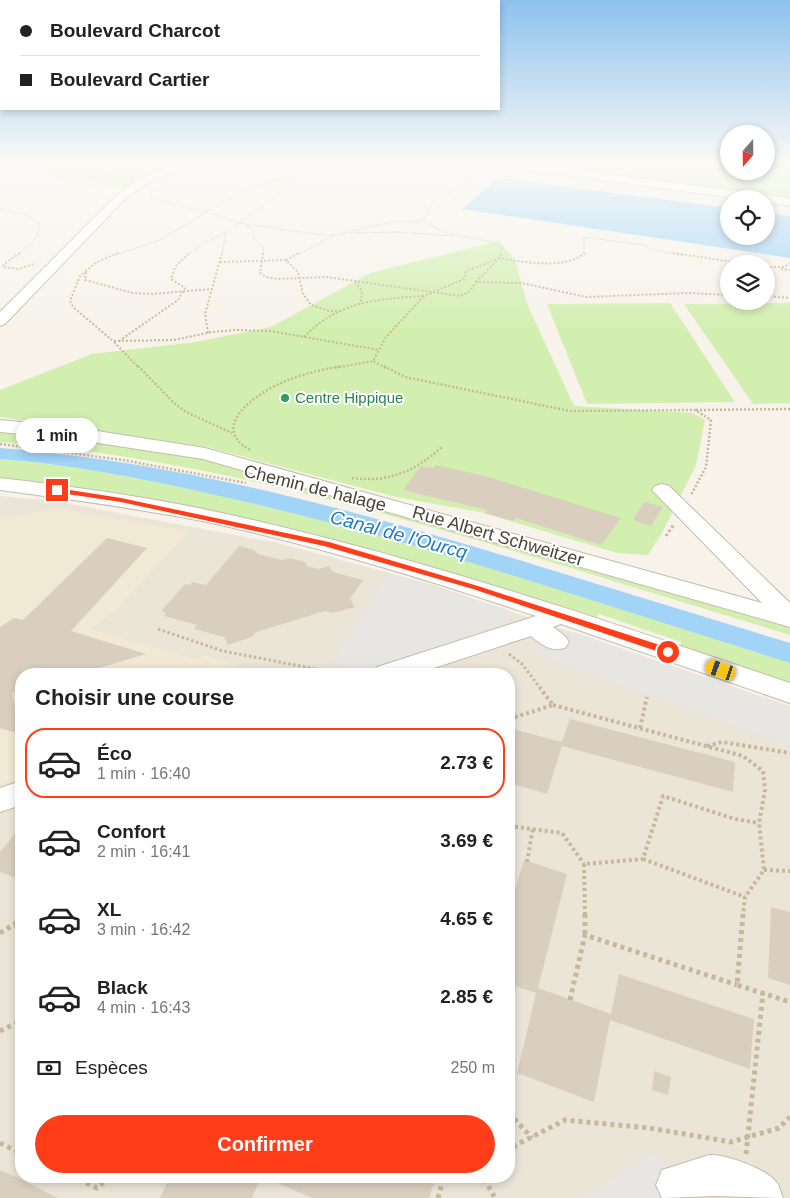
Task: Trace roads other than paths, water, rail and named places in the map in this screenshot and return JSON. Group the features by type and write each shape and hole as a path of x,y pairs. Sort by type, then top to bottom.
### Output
{"street":[{"path":"0,320 98,220"},
{"name":"Rue Albert Schweitzer","path":"0,426 72,433 205,454 790,618"},
{"path":"0,484 121,500 317,542 466,585 560,615 790,693"},
{"path":"662,490 790,618"},
{"path":"393,668 452,646 500,639 560,615"},
{"path":"534,626 556,642"},
{"path":"0,800 15,795"}],"lane":[{"path":"677,1185 699,1178 721,1176 742,1184 762,1198"}],"water":[{"path":"535,220 720,220 720,245 775,245 775,220 790,220 790,258"},
{"name":"Canal de l'Ourcq","path":"0,448 68,455 204,477 338,508 470,545 790,643 790,663 393,540 259,505 130,477 66,466 0,459"}],"place":[{"name":"Centre Hippique","path":"285,398"}]}
